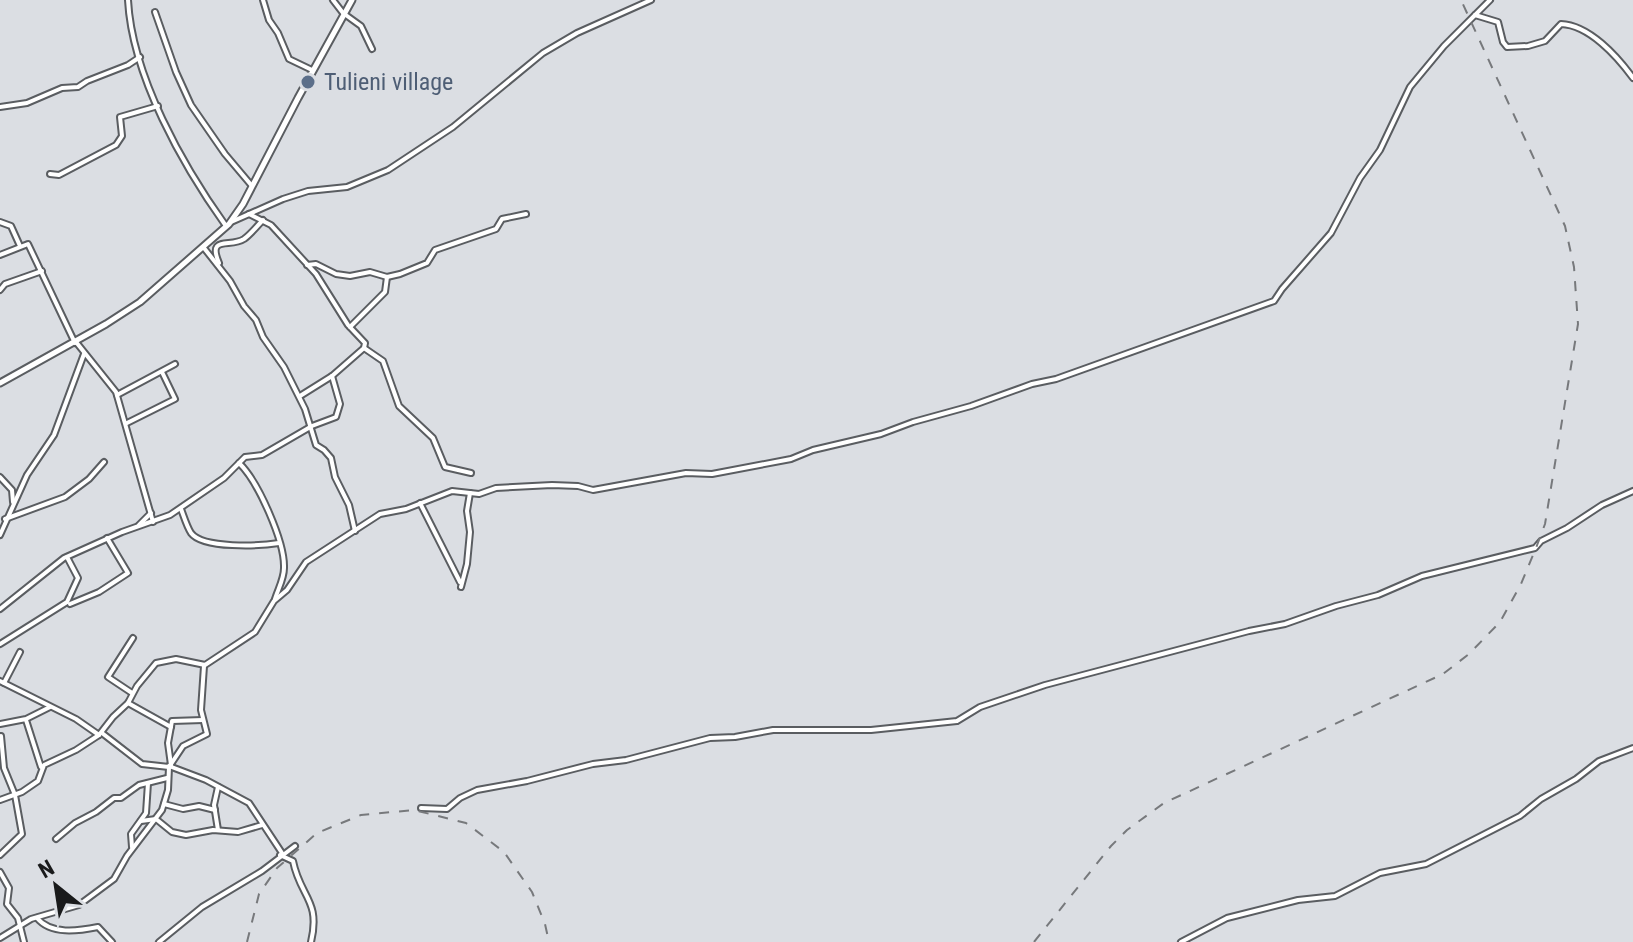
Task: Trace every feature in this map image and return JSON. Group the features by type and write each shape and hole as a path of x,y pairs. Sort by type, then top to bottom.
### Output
{"street":[{"path":"128,0 129,20 158,106 193,177 228,225"},
{"path":"263,0 269,20 289,59 312,70"},
{"path":"333,0 343,13 361,26 372,49"},
{"path":"0,383 140,302 228,225 352,0"},
{"path":"228,225 259,208 308,191 347,187 388,170 463,119 543,53 577,33 651,0"},
{"path":"274,601 287,590 306,562 380,514 447,492 479,494 496,488 511,489 527,485 573,486 591,491 686,473 712,474 788,460 1056,379 1271,304 1331,233 1361,176 1383,145 1410,87 1444,46 1490,0"},
{"path":"155,12 191,105 252,186"},
{"path":"1475,15 1498,22 1507,47 1545,41 1558,26 1564,24 1578,29 1605,47 1633,78"},
{"path":"0,107 27,103 62,88 78,87 140,57"},
{"path":"50,174 55,177 116,145 122,136 120,117 158,106"},
{"path":"259,208 264,220 330,292 350,327 365,343 364,348 332,376 300,396"},
{"path":"249,214 264,220"},
{"path":"307,265 316,264 340,275 356,277 370,272 387,277 423,265 435,250 496,229 502,219 526,214"},
{"path":"219,266 215,255 217,246 243,239 264,220"},
{"path":"0,222 11,226 20,246"},
{"path":"0,255 28,244 75,342 108,379 127,423 153,522"},
{"path":"204,248 256,320 263,337 300,396 316,445 331,458 335,477 349,505 355,531"},
{"path":"0,290 7,283 42,271"},
{"path":"350,327 385,292 387,277"},
{"path":"364,348 383,361 399,406 433,438 447,469 471,473"},
{"path":"0,535 33,464 54,435 84,354"},
{"path":"117,395 175,364"},
{"path":"127,423 175,399 162,372"},
{"path":"0,609 36,578 67,557 181,509 221,481 247,456 266,453 339,414 339,396 332,376"},
{"path":"5,519 65,497 81,486 104,462"},
{"path":"204,666 251,635 266,618 284,573 279,543 264,498 239,463"},
{"path":"0,477 12,490 13,503"},
{"path":"421,808 447,809 477,790 579,767 626,760 710,738 776,730 871,730 957,721 980,707 1045,685 1280,625 1378,595 1422,576 1535,548 1541,541 1602,505 1633,491"},
{"path":"420,503 461,585 467,564 470,493"},
{"path":"181,509 191,533 201,539 242,547 279,543"},
{"path":"137,526 151,513"},
{"path":"70,604 99,592 128,573 107,538"},
{"path":"0,644 67,602 78,578 67,557"},
{"path":"132,693 108,677 133,638"},
{"path":"20,652 2,682 76,719 142,764 170,766 249,803 281,854 293,861 300,884 312,905 315,925 311,942"},
{"path":"41,767 101,734 128,703 151,668 161,661 181,659 204,666"},
{"path":"170,766 185,745 206,736 201,710 204,666"},
{"path":"128,703 171,727"},
{"path":"0,724 26,719 50,707"},
{"path":"0,800 38,781 42,773 26,719"},
{"path":"0,938 37,918 75,907 116,877 164,804 170,766 168,743 173,720 203,720"},
{"path":"0,855 22,836 15,795 4,768 1,736"},
{"path":"1181,942 1227,918 1298,900 1333,897 1380,873 1426,864 1520,816 1599,761 1633,748"},
{"path":"56,839 112,799 121,798 139,785 167,778"},
{"path":"132,849 131,834 146,813 148,783"},
{"path":"218,787 215,810 218,830"},
{"path":"164,804 183,809 199,806 215,810"},
{"path":"141,821 156,819 172,832 182,834 218,830 238,832 262,825"},
{"path":"159,942 202,907 262,871 295,846"},
{"path":"0,872 9,888 7,904 18,918 24,942"},
{"path":"43,925 50,913"},
{"path":"37,918 43,925 73,931 98,927 112,942"}],"railway":[{"path":"1034,942 1127,830 1164,803 1443,674 1469,654 1500,622 1521,584 1545,524 1578,324 1574,267 1565,226 1461,0"},
{"path":"247,942 259,894 277,868 317,833 361,815 414,810 466,823 504,852 532,892 549,942"}],"place":[{"name":"Tulieni village","path":"308,82"}]}
